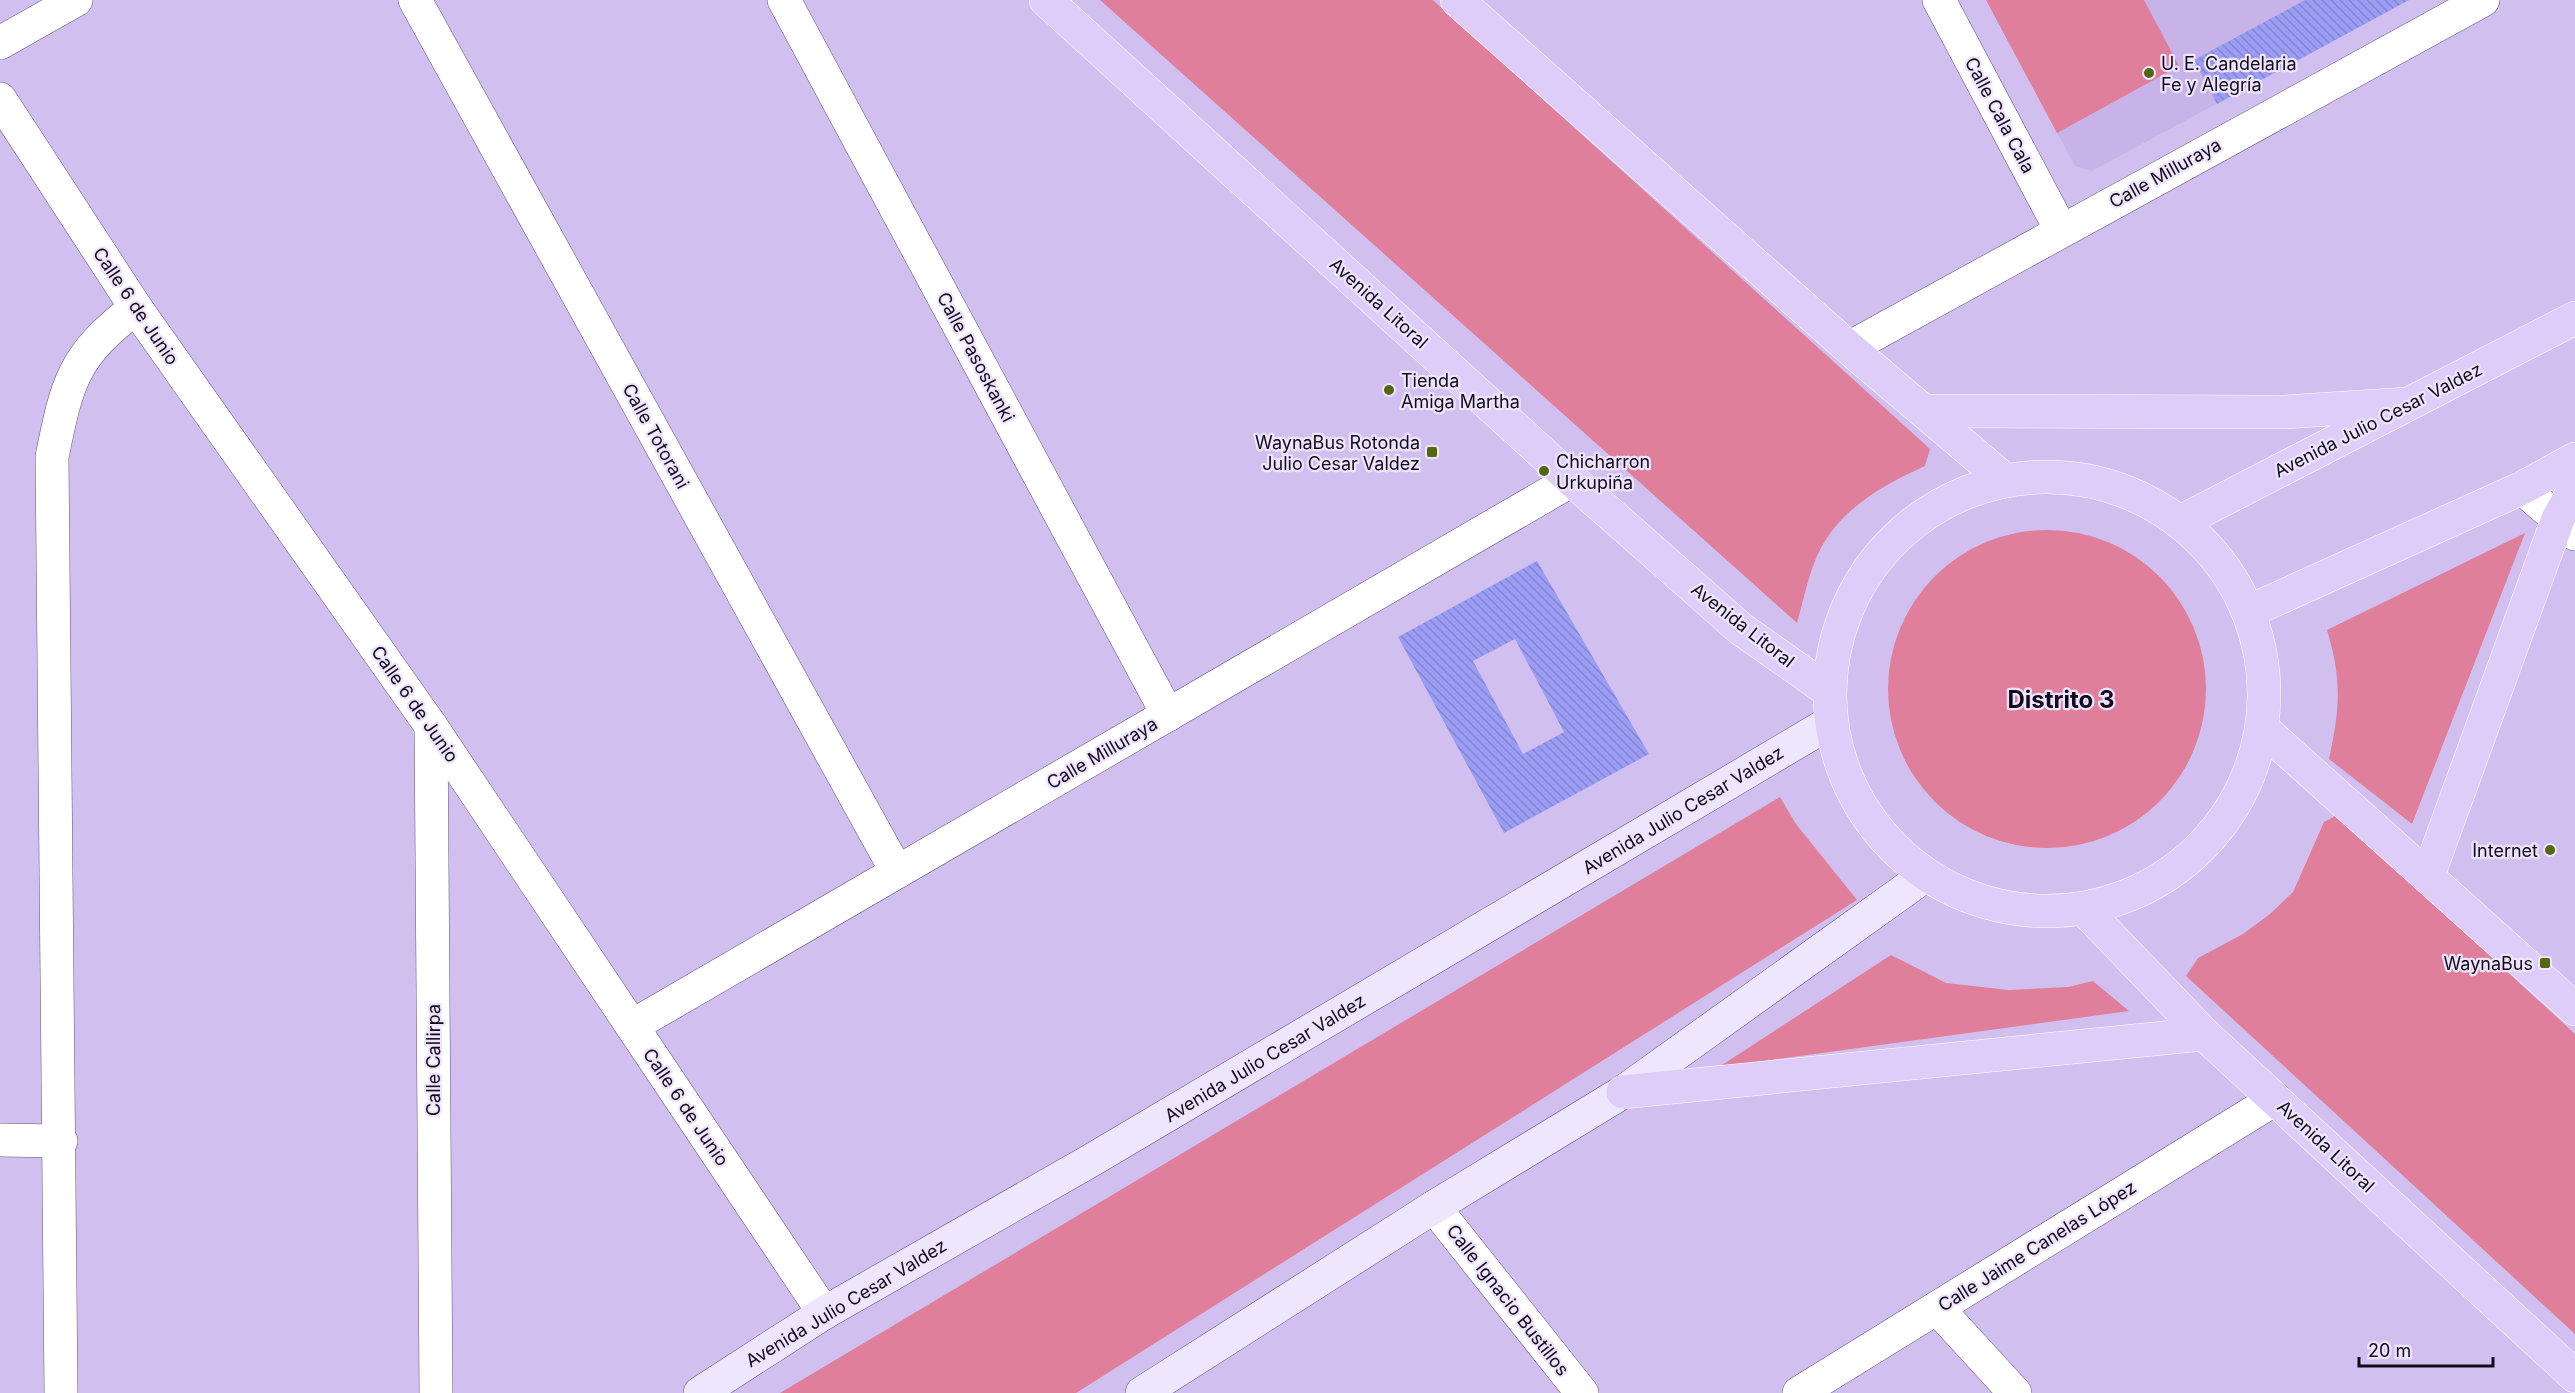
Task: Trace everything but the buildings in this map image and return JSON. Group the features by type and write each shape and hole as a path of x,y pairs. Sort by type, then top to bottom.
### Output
{"main road":[{"name":"Avenida Litoral","path":"1046,0 1572,480 1830,707"},
{"path":"1457,0 1849,348 2007,481"},
{"name":"Avenida Julio Cesar Valdez","path":"2180,522 2575,318"},
{"path":"1924,411 2284,412 2408,404"},
{"path":"2250,612 2522,488 2575,459"},
{"path":"2052,477 2097,483 2141,498 2180,522 2221,562 2250,612 2262,657 2266,704 2263,729 2249,777 2236,804 2213,837 2183,864 2149,886 2112,902 2084,909 2043,911 2001,906 1962,894 1926,875 1891,845 1862,809 1842,767 1830,707 1836,639 1854,594 1881,553 1917,520 1960,495 2007,481 2052,477"},
{"path":"2428,876 2567,526 2575,488"},
{"name":"Avenida Julio Cesar Valdez","path":"699,1393 824,1313 1090,1161 1830,707"},
{"path":"2263,729 2575,1009"},
{"path":"1142,1393 1434,1207 1623,1092 1926,875"},
{"name":"Avenida Litoral","path":"2084,909 2204,1034 2575,1376"},
{"path":"1623,1092 2204,1034"}],"street":[{"path":"0,43 76,0"},
{"name":"Calle Totorani","path":"415,0 897,872"},
{"name":"Calle Pasoskanki","path":"784,0 1168,715"},
{"name":"Calle Cala Cala","path":"1939,0 2061,230"},
{"name":"Calle Milluraya","path":"1849,348 2483,0"},
{"name":"Calle 6 de Junio","path":"0,99 136,308 431,726 824,1313"},
{"path":"61,1393 61,1141 52,457 63,401 78,365 105,332 136,308"},
{"name":"Calle Milluraya","path":"632,1026 1572,480"},
{"path":"2522,488 2567,526"},
{"name":"Calle Callirpa","path":"431,726 436,1393"},
{"name":"Calle Jaime Canelas López","path":"1799,1393 2274,1099"},
{"path":"0,1140 61,1141"},
{"name":"Calle Ignacio Bustillos","path":"1434,1207 1582,1393"},
{"path":"1937,1308 2015,1393"}],"shaded area":[{"path":"1100,0 1433,0 1930,449 1925,466 1866,498 1830,533 1813,566 1797,623"},
{"name":"U. E. Candelaria Fe y Alegría","path":"1986,0 2409,0 2092,171 2075,166"},
{"path":"1986,0 2144,0 2179,66 2057,133"},
{"path":"2031,530 2063,530 2093,537 2122,548 2160,576 2179,600 2194,628 2206,673 2206,705 2194,750 2179,778 2160,802 2136,821 2108,836 2063,848 2031,848 2001,841 1972,830 1934,802 1924,790 1906,764 1895,735 1888,705 1888,673 1895,643 1906,614 1934,576 1946,566 1972,548 2001,537"},
{"path":"2525,533 2412,824 2329,759 2338,694 2335,664 2327,630"},
{"path":"1780,797 1796,824 1857,900 1076,1393 780,1393"},
{"path":"2337,815 2575,1034 2575,1334 2186,976 2198,958 2243,934 2270,914 2293,892 2324,822"},
{"path":"1891,955 1946,983 2008,990 2068,987 2093,981 2129,1011 1719,1067"}],"place":[{"name":"U. E. Candelaria Fe y Alegría","path":"2149,73"},
{"name":"Tienda Amiga Martha","path":"1389,390"},
{"name":"WaynaBus Rotonda Julio Cesar Valdez","path":"1432,452"},
{"name":"Chicharron Urkupiña","path":"1544,471"},
{"name":"Internet","path":"2550,850"},
{"name":"WaynaBus","path":"2545,963"}],"district":[{"name":"Distrito 3","path":"2061,699"}]}
